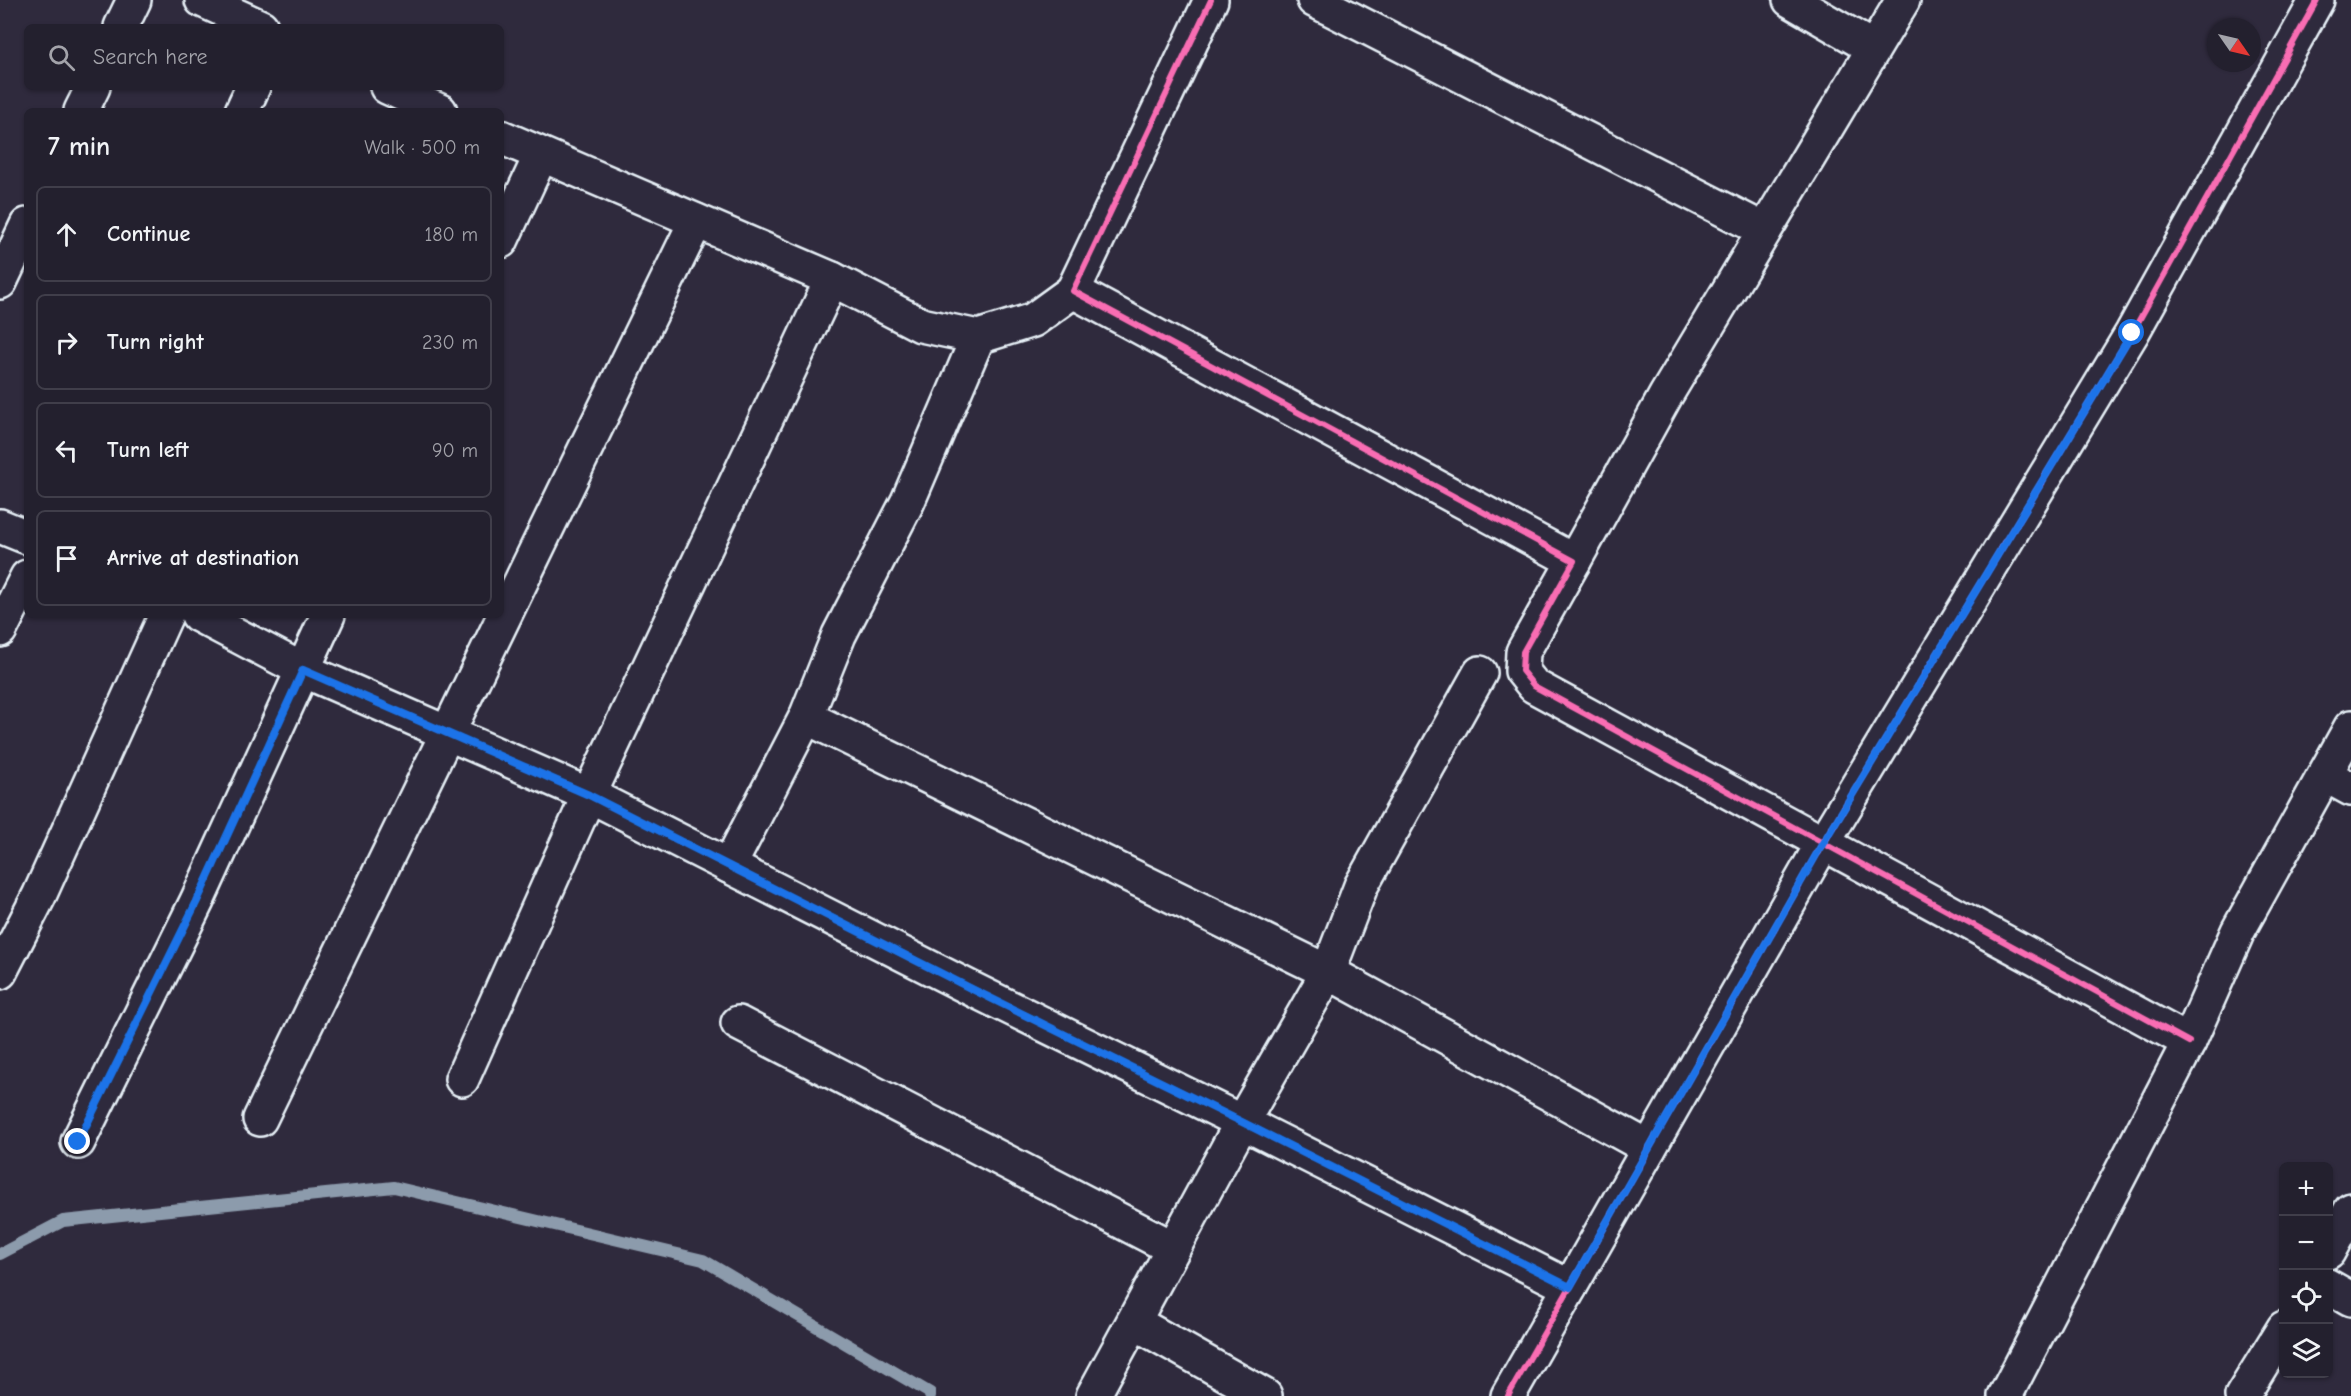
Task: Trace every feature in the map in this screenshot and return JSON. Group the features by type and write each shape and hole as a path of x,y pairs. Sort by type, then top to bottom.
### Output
{"street":[{"path":"122,24 134,0"},
{"path":"202,0 254,24"},
{"path":"504,138 832,279 921,325 978,336 1033,320 1073,291 1211,0"},
{"path":"1314,0 1764,230"},
{"path":"1790,0 1873,48"},
{"path":"1903,0 1666,395 1523,652 1522,672 1534,686 2189,1042"},
{"path":"1508,1396 1823,843 2132,333 2317,0"},
{"path":"82,108 92,90"},
{"path":"243,108 252,90"},
{"path":"401,99 430,108"},
{"path":"504,234 541,154"},
{"path":"504,616 696,221"},
{"path":"0,282 24,231"},
{"path":"462,1079 589,795 832,279"},
{"path":"1073,291 1574,561"},
{"path":"729,866 806,717 839,635 908,501 978,336"},
{"path":"0,526 24,536"},
{"path":"0,630 24,583"},
{"path":"0,972 39,896 165,618"},
{"path":"204,618 303,670 589,795 1570,1287"},
{"path":"78,1142 197,901 327,618"},
{"path":"260,1119 503,618"},
{"path":"1094,1396 1242,1122 1328,972 1361,886 1480,673"},
{"path":"806,717 1328,972 1649,1148"},
{"path":"2005,1396 2189,1042 2238,931 2338,782 2351,728"},
{"path":"738,1023 1173,1248"},
{"path":"2333,1243 2351,1210"},
{"path":"2333,1289 2351,1299"},
{"path":"1134,1322 1265,1396"},
{"path":"2242,1396 2279,1335"}],"waterway":[{"path":"0,1254 63,1221 394,1187 703,1260 930,1393 930,1396"}],"cycle path":[{"path":"1211,0 1073,291 1574,561 1523,652 1522,671 1534,686 2189,1042"},
{"path":"1508,1396 1823,843 2132,333 2317,0"}],"route":[{"path":"78,1142 197,901 303,670 589,795 1570,1287 1823,843 2132,333"}]}
